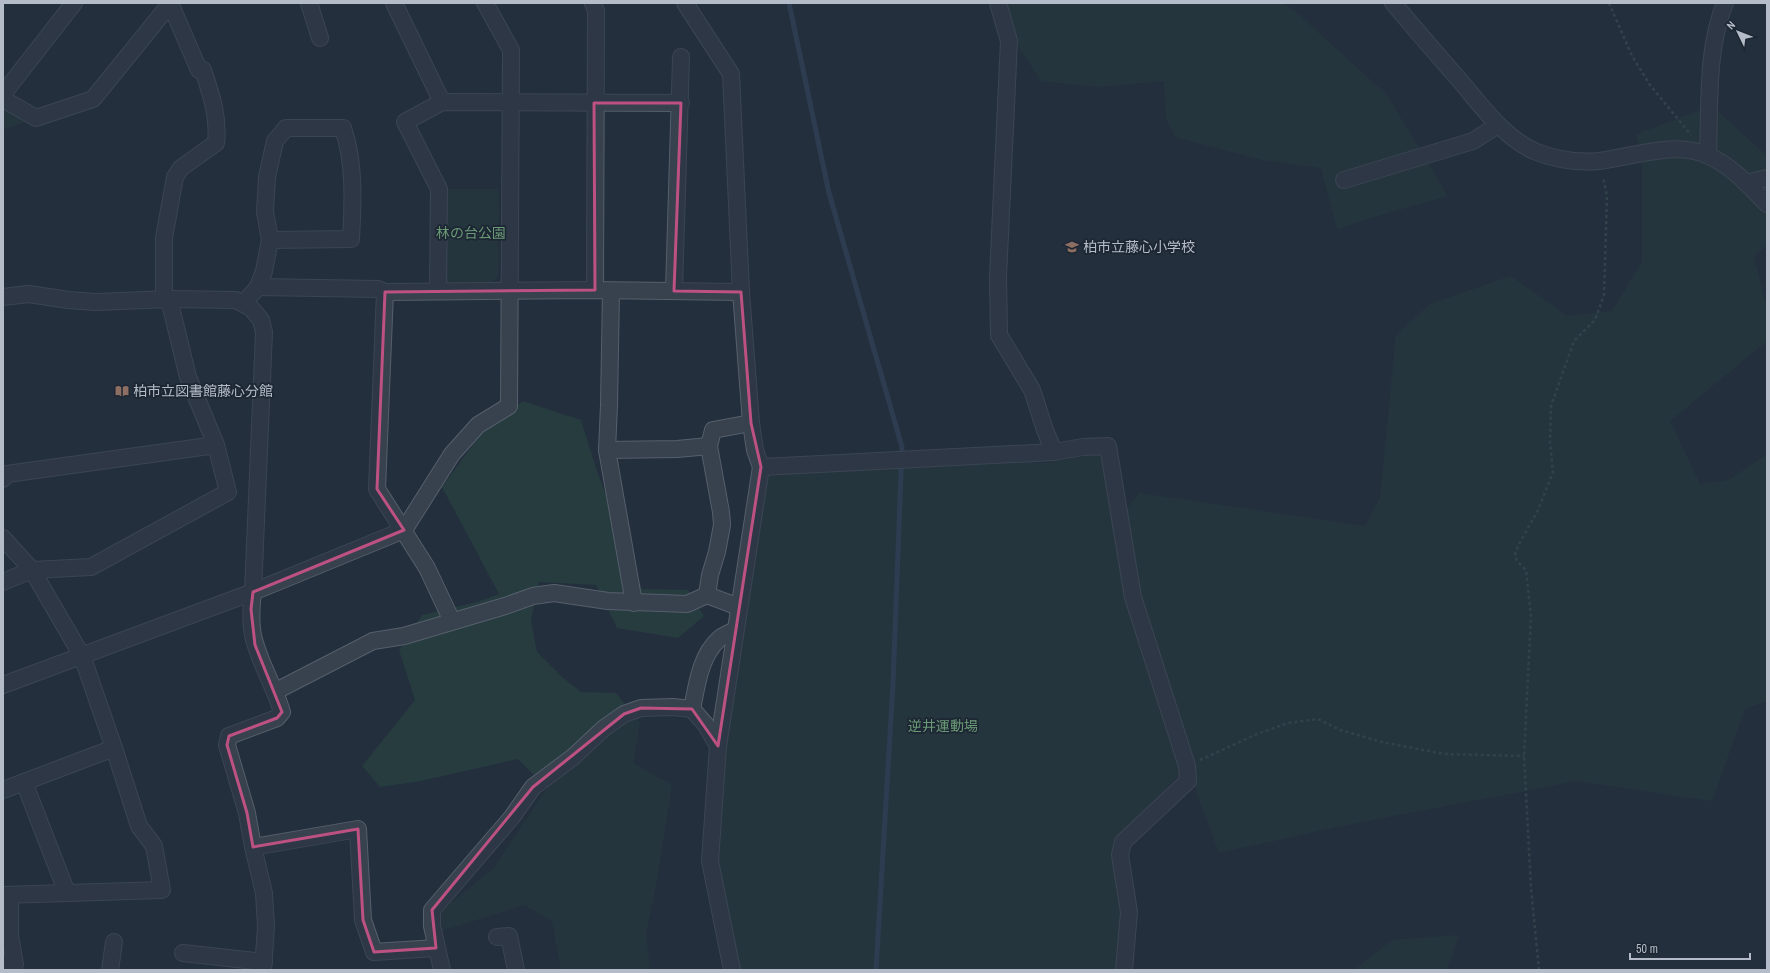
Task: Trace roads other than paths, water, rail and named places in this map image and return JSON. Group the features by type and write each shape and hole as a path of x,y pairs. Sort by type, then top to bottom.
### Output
{"street":[{"path":"3,94 74,3"},
{"path":"309,3 320,38"},
{"path":"394,3 442,102"},
{"path":"3,685 253,592 404,530 452,454 478,425 508,406 511,50 484,3"},
{"path":"594,3 596,11 594,103 609,405 606,450 634,603"},
{"path":"685,3 731,74 742,292 751,423 755,450 761,467 718,746 710,861 732,970"},
{"path":"998,3 1009,41 999,262 999,335 1032,390 1054,452"},
{"path":"1393,3 1498,125 1525,146 1549,156 1587,162 1662,150 1687,150 1708,155 1731,169 1767,204"},
{"path":"1708,155 1711,67 1716,33 1725,3"},
{"path":"3,99 36,118 93,99 170,4 199,70 203,70 212,96 217,130 216,142 194,160 181,168 175,177 164,238 167,299 188,377 216,445 228,492 91,567 32,570 3,582"},
{"path":"674,291 681,103 681,57"},
{"path":"438,291 439,189 405,122 442,102 681,103"},
{"path":"1344,180 1473,140 1498,125"},
{"path":"244,303 258,287 264,271 270,240 265,212 267,177 275,141 286,128 343,128 351,162 351,239 270,240"},
{"path":"1746,183 1767,178"},
{"path":"258,287 378,289 385,292 742,292"},
{"path":"385,292 377,489 427,568 452,621"},
{"path":"3,297 29,294 68,300 96,302 167,299 236,300 251,308 261,320 264,332 253,592 251,609 255,645 276,692 282,712 277,718 229,736 227,745 247,813 264,893 266,927 263,966 183,953"},
{"path":"707,595 710,575 717,552 722,525 709,446 713,430 751,423"},
{"path":"3,479 7,474 216,445"},
{"path":"606,450 677,449 709,446"},
{"path":"761,467 1054,452 1083,447 1108,446 1133,597 1187,766 1188,781 1123,842 1120,855 1129,912 1124,970"},
{"path":"3,538 32,570 82,656 139,826 154,846 162,890 6,895 10,936 15,964 3,963"},
{"path":"276,692 373,641 404,636 505,606 533,596 554,593 608,601 687,604 707,595 739,607"},
{"path":"692,709 699,676 709,650 720,638 735,630"},
{"path":"442,970 432,926 432,910 512,817 533,787 573,758 604,728 624,714 641,708 673,707 692,709 706,724 718,746"},
{"path":"3,790 114,748"},
{"path":"24,782 67,893"},
{"path":"253,847 358,829 363,920 374,952 436,948"},
{"path":"497,937 509,936 516,970"},
{"path":"110,970 114,942"}],"waterway":[{"path":"789,3 829,193 902,447 893,684 876,970"}],"place":[{"name":"柏市立藤心小学校","path":"1072,247"},
{"name":"柏市立図書館藤心分館","path":"122,391"}],"park label":[{"name":"林の台公園","path":"471,233"},
{"name":"逆井運動場","path":"943,726"}]}
